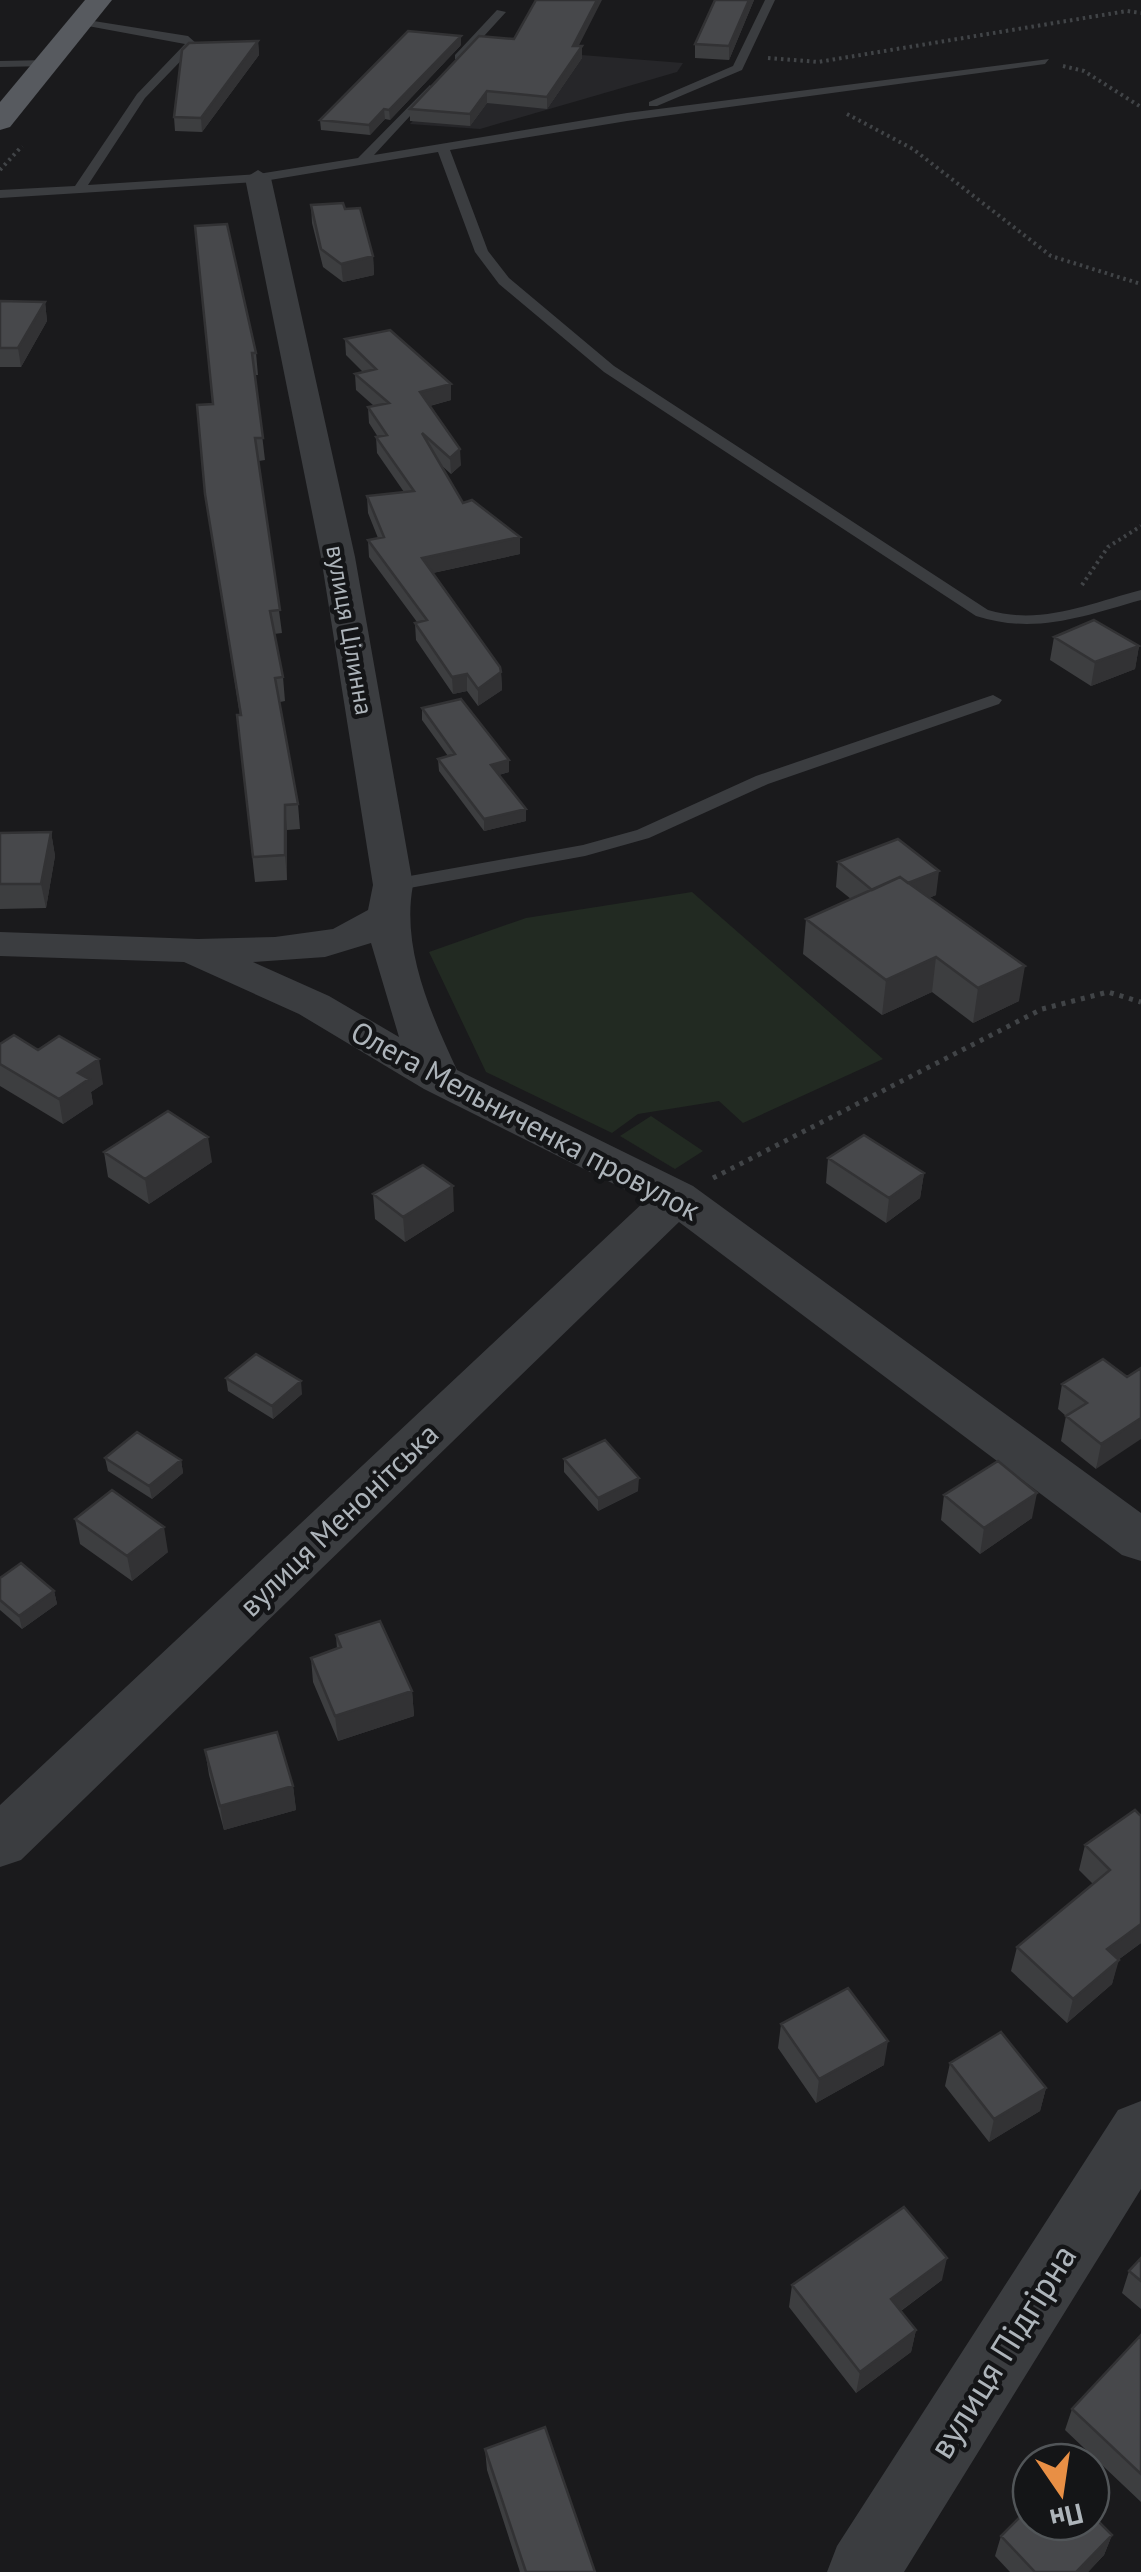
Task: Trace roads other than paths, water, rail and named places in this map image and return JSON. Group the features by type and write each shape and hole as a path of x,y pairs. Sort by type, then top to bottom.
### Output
{"main road":[{"path":"0,121 90,11"}],"street":[{"name":"вулиця Цілинна","path":"258,178 338,557 390,900 394,956 418,1032 439,1079"},
{"path":"191,950 304,946 372,929 390,900"},
{"name":"Олега Мельниченка провулок","path":"0,944 191,950 314,1005 439,1079 676,1196 1141,1541"},
{"name":"вулиця Менонітська","path":"0,1842 676,1196"},
{"name":"вулиця Підгірна","path":"863,2572 1141,2131"}],"lane":[{"path":"627,117 738,68 747,56 770,0"},
{"path":"79,190 141,96 191,44 188,39 90,11"},
{"path":"450,67 501,12"},
{"path":"0,194 258,178 627,117 1045,61"},
{"path":"0,64 48,62"},
{"path":"361,162 437,80"},
{"path":"443,148 482,252 560,330 609,369 982,613 1029,624 1141,596"},
{"path":"390,900 643,834 762,780 993,700"}]}
